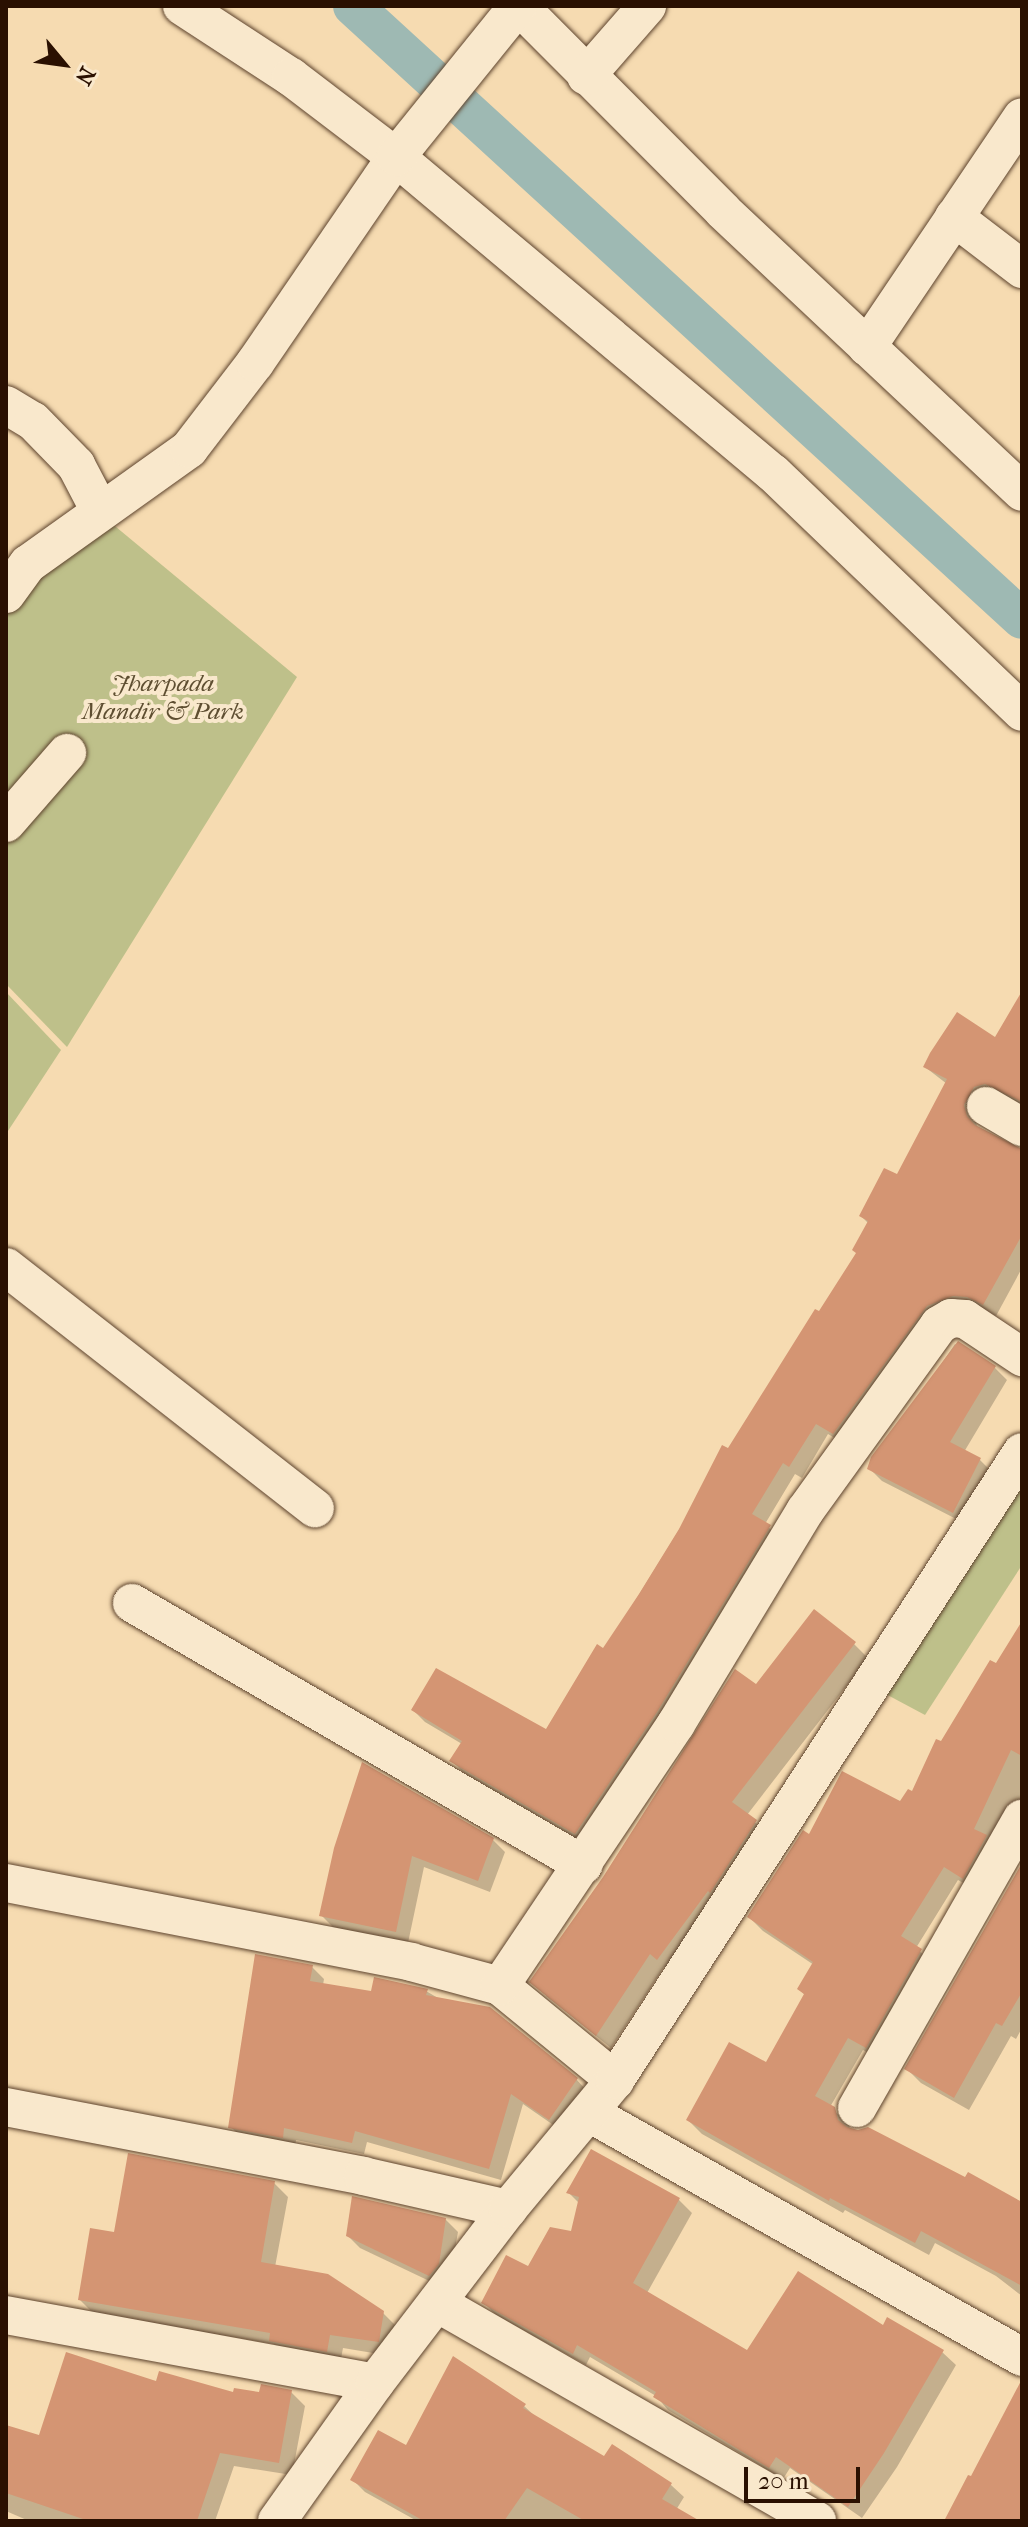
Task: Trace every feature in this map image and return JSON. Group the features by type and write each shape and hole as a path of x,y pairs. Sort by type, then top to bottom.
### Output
{"street":[{"path":"6,594 28,564 189,449 255,363 396,157 519,6 586,76 1022,492"},
{"path":"586,76 647,6"},
{"path":"207,12 396,157 773,473 1022,712"},
{"path":"867,347 1022,117"},
{"path":"954,217 1022,269"},
{"path":"6,405 33,421 76,465 100,511"},
{"path":"6,823 67,753"},
{"path":"986,1106 1022,1127"},
{"path":"6,1267 315,1508"},
{"path":"500,1986 676,1724 805,1511 939,1325 951,1318 965,1319 1022,1357"},
{"path":"292,2516 375,2383 508,2209 591,2114 615,2080 1022,1452"},
{"path":"132,1603 584,1865"},
{"path":"857,2108 1022,1819"},
{"path":"6,1883 411,1962 500,1986 615,2080"},
{"path":"6,2107 363,2176 508,2209"},
{"path":"591,2114 1022,2357"},
{"path":"437,2303 817,2521"},
{"path":"6,2315 375,2383"}],"green space":[{"name":"Jharpada Mandir & Park","path":"104,517 297,677 67,1047 6,984 6,608"},
{"path":"6,992 61,1050 6,1134"},
{"path":"1022,1477 1022,1565 925,1715 880,1691"}],"building":[{"path":"1022,991 1022,1102 985,1084 974,1087 964,1105 967,1116 975,1125 1022,1149 1022,1235 983,1305 967,1297 953,1296 927,1306 833,1434 816,1424 789,1467 783,1463 752,1514 771,1525 657,1712 575,1834 449,1761 462,1741 411,1710 436,1668 546,1729 597,1644 603,1648 639,1594 679,1529 722,1445 728,1448 815,1309 819,1311 856,1253 852,1250 868,1221 859,1216 884,1168 897,1174 947,1079 923,1067 930,1053 957,1012 995,1037"},
{"path":"958,1341 996,1366 950,1442 981,1458 953,1513 867,1469 871,1457"},
{"path":"814,1609 856,1642 732,1802 757,1820 710,1893 708,1891 657,1960 650,1954 596,2036 529,1982 603,1877 735,1669 756,1684"},
{"path":"1022,1621 1022,1756 1011,1750 974,1829 987,1835 963,1879 944,1867 901,1936 922,1949 866,2048 848,2038 815,2096 835,2107 838,2120 847,2127 858,2130 868,2127 965,2177 968,2172 1022,2202 1022,2286 921,2231 915,2243 830,2198 829,2201 686,2120 729,2042 766,2062 804,1994 797,1989 813,1962 747,1917 803,1830 809,1834 842,1771 900,1801 908,1789 912,1791 936,1739 941,1741 990,1660 996,1663"},
{"path":"362,1762 494,1838 478,1881 412,1856 396,1932 319,1916 334,1848"},
{"path":"1022,1863 1022,1992 1002,2026 996,2023 954,2098 904,2069"},
{"path":"255,1954 313,1965 310,1981 371,1991 374,1977 428,1989 426,1995 490,2007 578,2078 549,2120 511,2094 489,2169 355,2131 352,2143 284,2128 283,2138 228,2128"},
{"path":"591,2149 680,2198 633,2283 747,2350 798,2271 883,2325 887,2317 944,2350 884,2453 848,2507 776,2457 769,2468 653,2397 656,2392 577,2345 573,2354 481,2303 506,2255 528,2266 550,2227 571,2231 579,2197 566,2193"},
{"path":"128,2153 275,2181 261,2262 328,2274 384,2311 379,2342 330,2335 327,2352 269,2341 270,2333 78,2300 90,2228 114,2232"},
{"path":"352,2196 446,2218 439,2264 429,2276 346,2236"},
{"path":"66,2352 156,2381 159,2371 233,2392 234,2388 259,2392 261,2384 292,2390 279,2463 220,2453 197,2521 89,2521 6,2493 6,2425 39,2435"},
{"path":"453,2356 526,2404 523,2408 604,2456 612,2444 672,2483 662,2499 700,2521 585,2521 527,2488 504,2521 424,2521 350,2480 378,2430 406,2445"},
{"path":"1022,2379 1022,2521 944,2521 968,2475 971,2476"}],"waterway":[{"path":"353,6 1022,619"}]}
